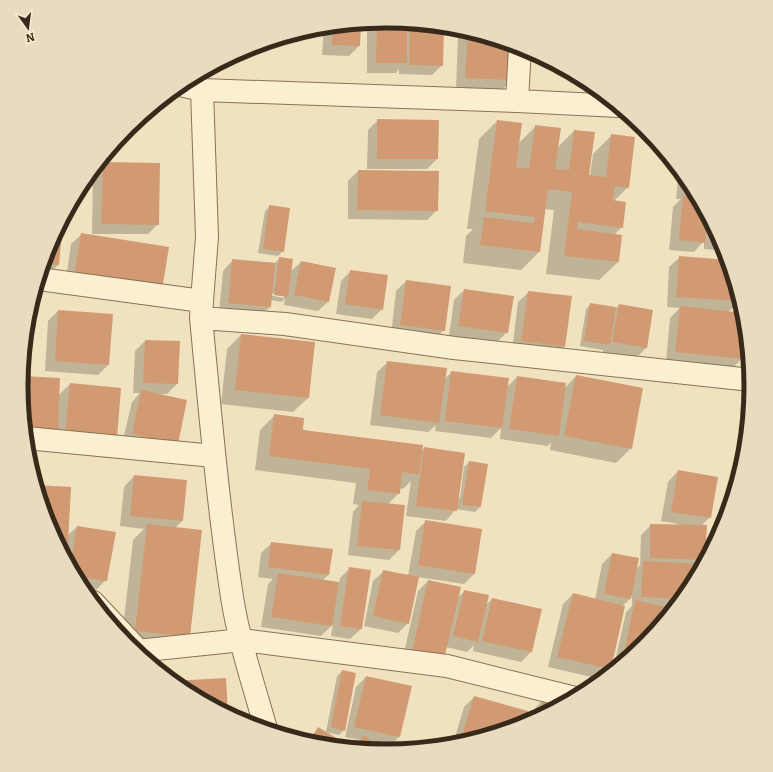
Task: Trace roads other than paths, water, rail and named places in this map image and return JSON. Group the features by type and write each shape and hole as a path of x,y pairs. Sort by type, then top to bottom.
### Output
{"street":[{"path":"518,101 520,53"},
{"path":"189,87 202,90 609,106"},
{"path":"202,90 207,237 202,309 214,456 232,598 264,723"},
{"path":"44,280 285,324 454,348 745,379"},
{"path":"32,439 214,456"},
{"path":"145,650 242,640 447,666 566,696"}]}
